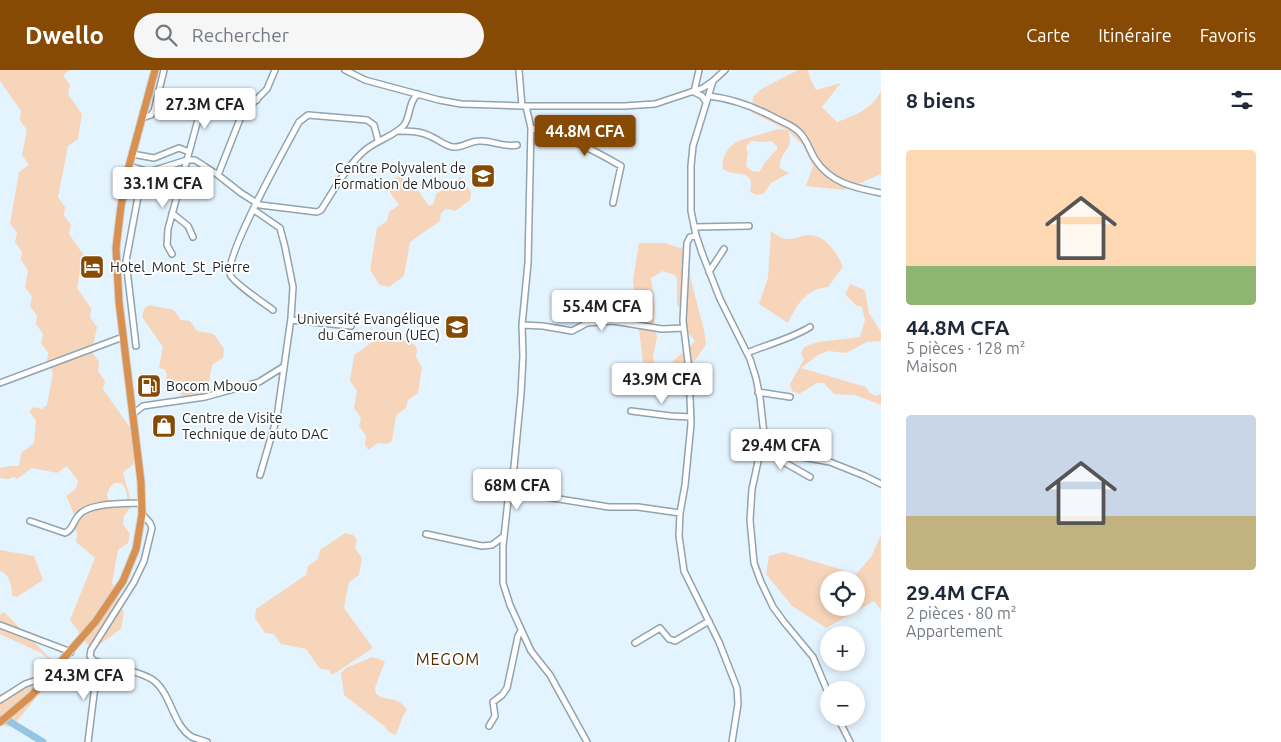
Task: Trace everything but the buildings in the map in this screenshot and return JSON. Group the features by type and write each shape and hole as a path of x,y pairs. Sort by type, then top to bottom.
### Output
{"highway":[{"path":"0,722 20,706 49,677 96,621 123,581 136,549 142,514 140,472 118,302 116,248 121,206 129,166 154,70"}],"street":[{"path":"142,118 151,115 154,111 164,70"},
{"path":"218,175 242,114 267,89 275,70"},
{"path":"345,70 356,76 407,92 461,104 524,106 646,105 694,92 713,81 725,70"},
{"path":"519,70 524,106 531,128 528,263 522,325 521,394 514,467 504,536 503,583 510,605 533,654 552,679 587,742"},
{"path":"694,92 699,70"},
{"path":"713,81 692,153 691,183 694,227 720,299 754,370 758,392 764,427 750,504 750,534 754,563 766,593 778,615 813,657 823,681"},
{"path":"407,92 412,102"},
{"path":"694,92 702,96 706,102"},
{"path":"172,254 167,245 166,235 200,110 205,100 233,94 245,95 257,100"},
{"path":"129,166 153,171 192,159 199,161 257,204 298,211 318,211 321,210 362,152 378,140 397,132 403,127 408,118 412,102 418,94"},
{"path":"709,96 746,104 762,110 791,126 802,134 815,160 832,178 881,193"},
{"path":"273,310 232,279 230,273 232,257 240,236 299,122 305,116 370,120 374,125 378,140"},
{"path":"408,118 413,131"},
{"path":"531,128 549,132 587,147 621,166 613,203"},
{"path":"397,132 413,131 430,136 454,147 480,141 509,146 517,145"},
{"path":"132,154 151,158 179,148 189,152"},
{"path":"136,346 126,260 143,170"},
{"path":"254,210 275,224 281,231 293,287 291,320 277,417 260,475"},
{"path":"172,213 188,226 193,236"},
{"path":"694,227 749,226"},
{"path":"696,236 690,237 687,246 684,328 690,370 692,417 680,513 679,536 683,566 709,621 737,688 738,698 732,742"},
{"path":"709,272 724,249"},
{"path":"291,320 351,326"},
{"path":"522,325 543,326 572,331 587,323 613,322 662,329 684,328"},
{"path":"747,353 791,338 810,327"},
{"path":"0,383 123,337"},
{"path":"133,414 143,406 205,397 259,382 283,367"},
{"path":"758,392 790,396"},
{"path":"631,411 692,417"},
{"path":"763,438 802,458 830,462 881,484"},
{"path":"761,449 810,477"},
{"path":"510,491 608,507 638,507 680,513"},
{"path":"30,521 65,533 71,530 80,513 90,508 142,503"},
{"path":"142,514 150,522 152,528 144,561 131,588 91,650 92,658 98,662 144,676 155,682 192,739 207,742"},
{"path":"426,534 482,546 492,545 504,536"},
{"path":"635,643 660,628 669,639 675,640 709,621"},
{"path":"0,625 71,652"},
{"path":"489,726 494,720 496,712 493,702 507,688 518,636 521,630"},
{"path":"88,742 98,662"},
{"path":"0,700 25,684 49,677"},
{"path":"842,726 850,742"}],"shaded area":[{"path":"0,70 70,70 63,75 70,85 68,94 82,114 78,139 68,146 58,197 65,207 64,215 71,225 69,234 83,254 77,288 91,308 90,317 97,327 92,352 99,362 98,371 105,381 103,389 138,439 133,465 123,472 132,505 124,516 123,524 130,534 128,543 118,550 112,583 119,594 118,602 124,612 121,629 96,647 88,645 70,620 95,558 76,542 77,533 73,525 75,516 66,496 76,489 78,481 67,466 57,473 32,468 17,479 14,477 8,479 0,478 0,468 19,466 21,453 34,443 36,421 29,411 34,407 42,409 47,405 53,372 47,361 48,353 41,343 43,334 36,324 37,316 30,306 32,297 25,287 28,270 21,260 22,252 15,242 17,233 10,223 19,172 29,165 22,155 27,130 20,120 21,111 0,81","holes":["114,483 121,483 127,493 127,505 124,508 110,503 107,496 110,487"]},
{"path":"798,70 808,70 816,90 841,83 822,107 837,122 863,111 878,97 881,91 881,174 844,190 806,186 813,166 803,145 788,131 790,142 780,162 780,168 789,173 771,183 763,194 757,195 750,192 751,184 747,176 723,169 724,157 728,150 738,141 778,129 787,130 751,112 753,97 761,89","holes":["751,141 771,141 777,146 777,149 759,172 752,171 746,166 748,153 746,146"]},
{"path":"400,175 407,185 415,186 429,206 434,203 436,194 461,177 471,192 470,200 455,211 446,209 441,213 440,221 410,242 404,276 389,287 380,285 370,270 377,228 387,221 389,212 399,205 385,185"},
{"path":"771,231 786,239 808,235 820,238 838,256 843,267 828,287 813,291 803,299 788,323 759,304 768,278"},
{"path":"639,243 664,243 687,250 691,280 706,345 692,364 690,381 684,388 668,392 656,380 653,364 643,362 633,280","holes":["663,271 675,275 677,278 677,305 681,308 681,324 695,341 671,364 662,369 655,365 653,357 657,337 651,278"]},
{"path":"850,284 865,290 869,313 881,332 881,341 867,342 846,353 828,351 818,355 801,368 866,387 870,393 876,396 881,394 881,405 855,395 834,394 824,383 817,383 799,394 792,391 790,384 804,359 801,353 804,347 818,342 860,337 865,320 862,307 857,306 845,294"},
{"path":"149,305 174,310 181,320 190,321 197,331 214,334 224,349 223,358 212,365 208,390 193,401 184,399 177,389 165,387 167,374 164,369 159,368 163,347 142,317 144,309"},
{"path":"381,329 398,332 405,342 414,344 417,349 416,357 422,367 418,393 408,400 406,408 396,415 392,441 387,444 378,443 368,450 365,445 366,436 359,426 361,418 354,408 357,391 350,381 354,355 374,341 376,333"},
{"path":"345,533 353,535 357,540 355,548 362,558 359,575 349,582 344,608 373,648 332,675 329,670 320,669 306,649 281,644 274,634 265,633 255,618 256,609 306,575 308,566 318,559 320,550"},
{"path":"881,535 881,610 874,601 865,606 865,571 859,571 871,557"},
{"path":"0,550 34,556 43,580 17,597 12,596 8,578 0,571"},
{"path":"783,552 846,571 820,571 820,616 847,616 830,626 823,626 792,606 766,574 769,556"},
{"path":"4,612 63,671 64,684 49,682 12,727 0,725 0,694 44,673 48,670 50,663 41,653 0,634 0,615"},
{"path":"372,657 385,661 375,688 376,694 397,701 407,710 395,735 344,695 341,673 346,668"}],"waterway":[{"path":"0,719 7,720 43,742"}],"place":[{"name":"Centre Polyvalent de Formation de Mbouo","path":"483,176"},
{"name":"Hotel_Mont_St_Pierre","path":"92,267"},
{"name":"Université Evangélique du Cameroun (UEC)","path":"457,327"},
{"name":"Bocom Mbouo","path":"149,386"},
{"name":"Centre de Visite Technique de auto DAC","path":"164,426"}],"district":[{"name":"MEGOM","path":"448,659"}]}
